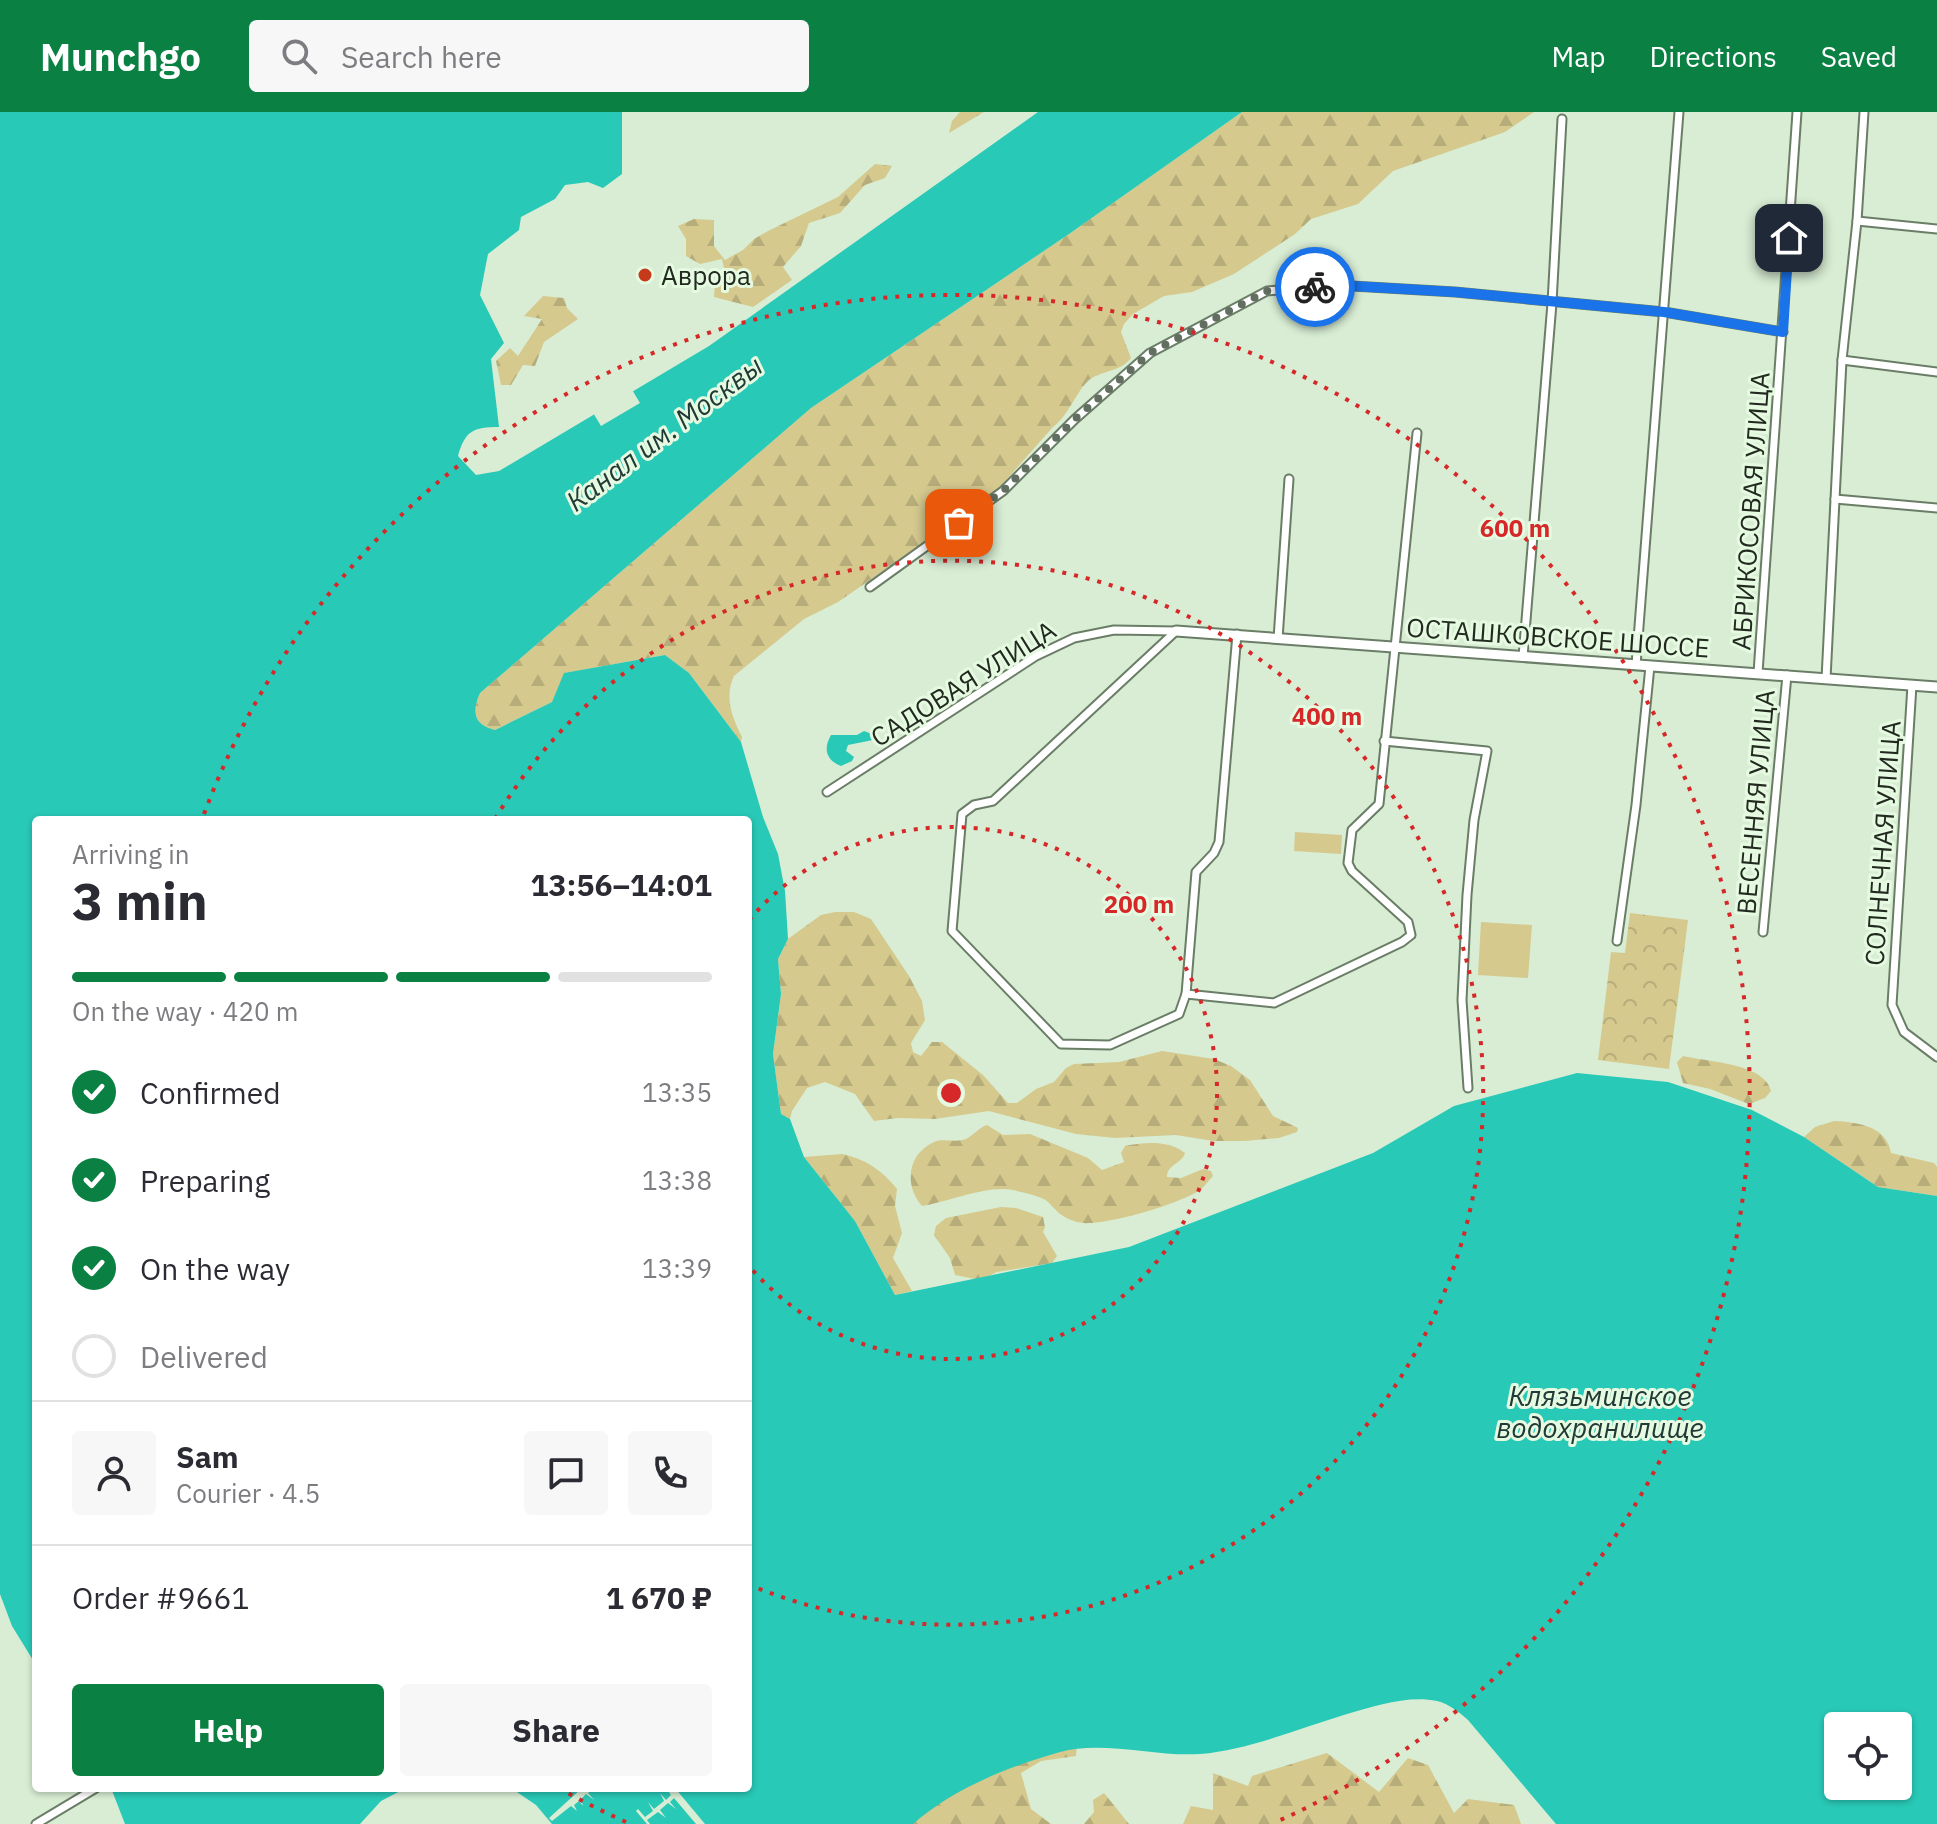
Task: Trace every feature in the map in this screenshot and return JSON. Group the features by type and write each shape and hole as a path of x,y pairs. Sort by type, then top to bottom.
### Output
{"street":[{"path":"1636,665 1679,112"},
{"name":"АБРИКОСОВАЯ УЛИЦА","path":"1758,673 1797,112"},
{"path":"1826,679 1842,360 1857,221 1864,112"},
{"path":"1523,657 1552,303 1562,119"},
{"path":"1857,221 1937,229"},
{"path":"870,587 1003,491 1075,419 1150,353 1267,291 1335,285 1455,292 1664,312 1783,332"},
{"path":"1842,360 1937,372"},
{"path":"1186,994 1274,1003 1411,935 1408,922 1352,871 1348,863 1352,830 1379,804 1417,433"},
{"path":"1278,639 1289,479"},
{"path":"1835,499 1937,508"},
{"name":"САДОВАЯ УЛИЦА","path":"827,792 1036,656 1074,638 1114,630 1176,631"},
{"path":"1176,631 993,801 974,805 962,814 952,931 1061,1044 1110,1045 1179,1014 1186,994 1196,872 1214,853 1219,842 1237,634"},
{"name":"ОСТАШКОВСКОЕ ШОССЕ","path":"1176,631 1937,687"},
{"path":"1617,941 1636,805 1650,666"},
{"name":"ВЕСЕННЯЯ УЛИЦА","path":"1763,932 1787,675"},
{"name":"СОЛНЕЧНАЯ УЛИЦА","path":"1912,685 1892,1005 1904,1032 1937,1057"},
{"path":"1384,741 1487,751 1474,820 1467,895 1462,1000 1468,1088"},
{"path":"36,1824 89,1792"}],"green space":[{"path":"960,112 984,112 949,133 952,121"},
{"path":"1242,112 1534,112 1505,132 1393,171 1358,204 1311,219 1295,234 1234,274 1192,292 1164,296 1133,314 1121,332 1131,358 1087,382 1059,422 992,496 923,547 838,602 804,619 734,676 730,699 741,742 689,673 665,655 565,673 552,702 495,730 478,721 475,711 480,693 811,408 1069,234"},
{"path":"875,164 892,166 885,178 865,185 840,213 809,223 801,246 783,267 792,280 753,307 714,297 715,283 724,268 722,259 700,264 686,256 686,239 678,226 694,219 714,220 714,246 725,260 768,231 838,197"},
{"path":"543,296 564,298 567,308 578,319 544,342 535,366 523,365 511,385 501,385 496,361 510,348 518,356 542,319 524,316"},
{"path":"1295,832 1342,835 1341,854 1294,851"},
{"path":"854,912 871,919 909,976 922,1001 925,1020 911,1043 913,1052 921,1056 932,1042 942,1042 983,1075 1008,1103 1017,1103 1036,1089 1054,1082 1074,1064 1119,1062 1162,1051 1214,1059 1231,1066 1250,1080 1273,1116 1298,1128 1297,1132 1279,1138 1245,1141 1213,1141 1176,1135 1115,1138 1076,1134 989,1111 935,1119 874,1121 855,1094 825,1082 807,1088 790,1119 781,1114 773,1054 781,994 778,959 788,939 821,915"},
{"path":"1630,913 1688,920 1669,1069 1598,1060 1611,952 1625,953"},
{"path":"1481,922 1532,925 1528,978 1478,975"},
{"path":"1683,1056 1747,1069 1766,1082 1771,1091 1765,1098 1749,1104 1710,1089 1683,1083 1677,1062"},
{"path":"1834,1121 1870,1127 1884,1137 1891,1153 1934,1163 1937,1167 1937,1196 1878,1187 1804,1137 1815,1127"},
{"path":"987,1125 1003,1135 1030,1134 1088,1158 1102,1170 1124,1162 1121,1153 1125,1146 1164,1144 1185,1153 1169,1169 1167,1177 1181,1178 1203,1169 1211,1171 1213,1176 1192,1195 1102,1222 1077,1222 1060,1214 1045,1200 1002,1189 922,1206 912,1189 911,1180 918,1154 934,1142 966,1139"},
{"path":"842,1154 872,1166 897,1189 895,1206 902,1233 893,1258 912,1291 895,1295 855,1221 804,1157"},
{"path":"1001,1207 1016,1208 1043,1217 1043,1232 1057,1256 1052,1263 997,1272 980,1280 955,1275 950,1258 934,1235 936,1226 946,1218"},
{"path":"1077,1742 1076,1756 1041,1761 1021,1773 1031,1809 1051,1824 893,1824 938,1787"},
{"path":"1327,1753 1379,1792 1408,1758 1428,1765 1454,1813 1468,1799 1514,1805 1521,1824 1183,1824 1191,1806 1213,1810 1213,1773 1248,1786 1252,1776"},
{"path":"1104,1793 1129,1824 1084,1824 1094,1812 1093,1800"}],"water":[{"name":"Клязьминское водохранилище","path":"0,112 622,112 622,174 603,188 588,182 565,185 555,199 521,217 519,230 488,254 480,295 504,343 491,359 499,427 471,432 458,456 476,475 499,471 709,346 1038,112 1242,112 1069,234 811,408 480,693 475,711 478,721 495,730 552,702 564,673 665,655 689,673 741,742 763,817 778,854 785,891 788,939 778,959 781,994 773,1054 781,1114 790,1119 804,1157 855,1221 895,1295 1129,1247 1373,1153 1454,1106 1577,1073 1668,1082 1752,1110 1804,1137 1878,1187 1937,1196 1937,1824 1556,1824 1468,1720 1441,1702 1415,1699 1369,1708 1218,1752 1183,1754 1093,1748 1060,1752 982,1780 946,1800 913,1824 552,1824 536,1805 517,1792 752,1792 752,816 32,816 32,1658 12,1626 0,1594"},
{"path":"864,731 872,734 873,740 848,745 846,751 854,757 852,761 841,766 829,757 827,745 831,735 857,735"},
{"path":"113,1792 398,1792 381,1801 360,1824 125,1824"}],"pier":[{"path":"631,388 640,403 601,426 592,411"},
{"path":"578,1792 589,1792 594,1800 586,1794 581,1799 583,1806 579,1801 574,1805 577,1811 571,1806 552,1821 549,1818"},
{"path":"669,1792 678,1792 705,1824 696,1824 674,1798 670,1802 676,1809 668,1803 660,1810 666,1818 658,1812 647,1820 650,1824 636,1811 638,1809 645,1817 653,1811 648,1802 654,1809 664,1801 660,1793 666,1800 671,1795"}],"way so far":[{"path":"959,523 1003,491 1075,419 1150,353 1267,291 1315,287"}],"place":[{"name":"Аврора","path":"645,275"}],"route":[{"path":"1315,287 1335,285 1455,292 1664,312 1783,332 1789,238"}],"water label":[{"name":"Канал им. Москвы","path":"664,433"}]}
